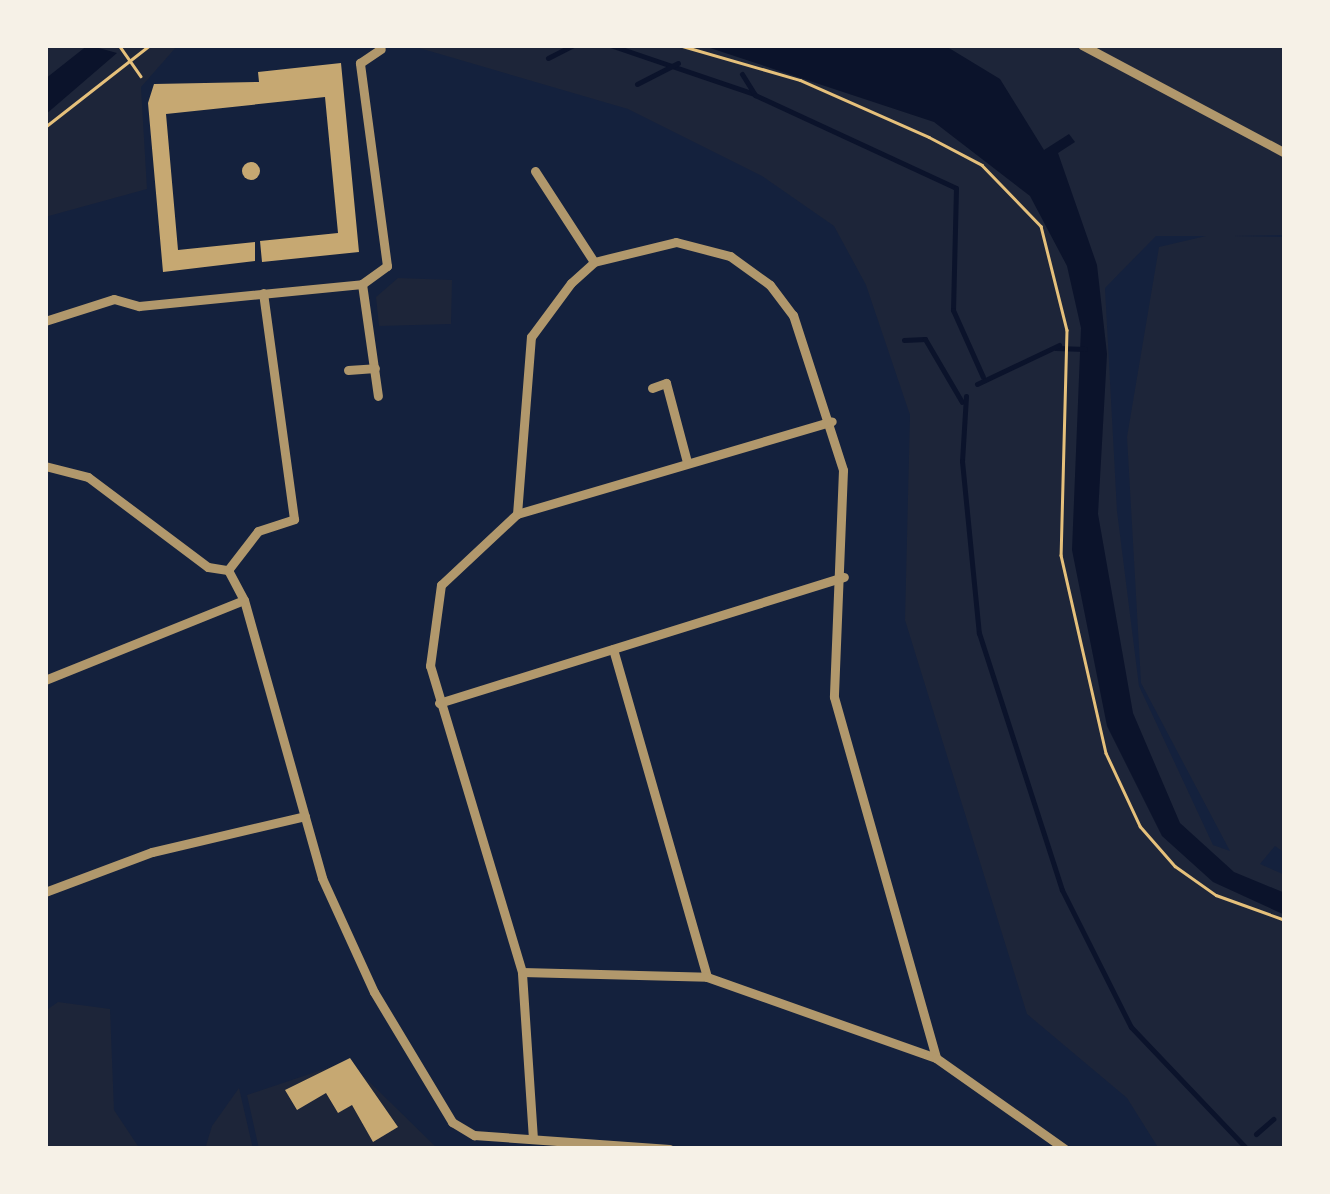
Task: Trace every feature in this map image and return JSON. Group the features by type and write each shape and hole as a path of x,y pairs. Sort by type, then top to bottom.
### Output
{"street":[{"path":"1082,45 1285,153"},
{"path":"45,321 114,299 139,306 362,284 387,266 360,63 381,49"},
{"path":"535,171 594,262"},
{"path":"517,514 531,336 594,262 676,242 753,269 793,315 832,421 843,470 844,577 834,697 936,1058"},
{"path":"362,284 378,396"},
{"path":"228,570 258,532 294,519 264,293"},
{"path":"348,370 375,368"},
{"path":"652,388 679,380"},
{"path":"666,383 687,462"},
{"path":"533,1139 522,972 439,703 430,621 441,585 517,514 832,421"},
{"path":"45,466 88,477 208,567 228,570"},
{"path":"228,570 244,600 305,816 374,992 439,1105 474,1135 670,1149"},
{"path":"439,703 844,577"},
{"path":"45,680 244,600"},
{"path":"613,649 707,977"},
{"path":"45,892 152,852 305,816"},
{"path":"522,972 707,977 936,1058 1065,1149"}],"path":[{"path":"118,45 141,76"},
{"path":"45,127 150,45"},
{"path":"678,45 800,80 982,165 1040,226 1068,330 1061,554 1106,753 1140,826 1174,866 1216,895 1285,920"}],"shaded area":[{"path":"45,45 178,45 141,87 147,189 45,217"},
{"path":"88,45 117,53 45,115 45,79"},
{"path":"409,45 1285,45 1285,235 1233,236 1285,237 1285,853 1275,846 1260,864 1285,875 1285,1149 1159,1149 1127,1098 1027,1014 905,620 910,415 866,285 834,226 762,176 628,109","holes":["1156,236 1206,236 1159,247 1127,437 1141,683 1230,851 1213,845 1139,686 1117,511 1105,288"]},
{"path":"701,45 944,45 1000,79 1044,150 1069,134 1075,142 1058,153 1097,265 1107,354 1098,514 1133,713 1180,823 1234,872 1285,893 1285,915 1213,882 1162,836 1107,726 1072,550 1081,328 1067,266 1030,196 934,122"},
{"path":"398,278 452,280 451,324 379,326 376,297"},
{"path":"58,1002 110,1009 114,1110 140,1149 45,1149 45,1011"},
{"path":"348,1061 438,1149 259,1149 247,1095"},
{"path":"239,1088 253,1149 205,1149 212,1126"}],"building":[{"path":"341,63 359,252 262,262 260,241 338,233 325,97 166,114 178,250 255,242 255,261 163,272 148,103 154,84 259,82 258,72"},
{"path":"251,162 260,171 251,180 242,171"},
{"path":"350,1058 398,1127 373,1142 352,1105 338,1113 326,1093 297,1110 285,1090"}],"waterway":[{"path":"548,58 573,45"},
{"path":"610,45 754,94"},
{"path":"637,84 678,63"},
{"path":"742,74 755,95 956,188 953,310 983,377"},
{"path":"904,340 925,339 962,402"},
{"path":"977,384 1059,345"},
{"path":"1056,348 1085,349"},
{"path":"966,396 962,461 979,633 1062,890 1131,1027 1247,1149"},
{"path":"1256,1134 1273,1119"}]}
